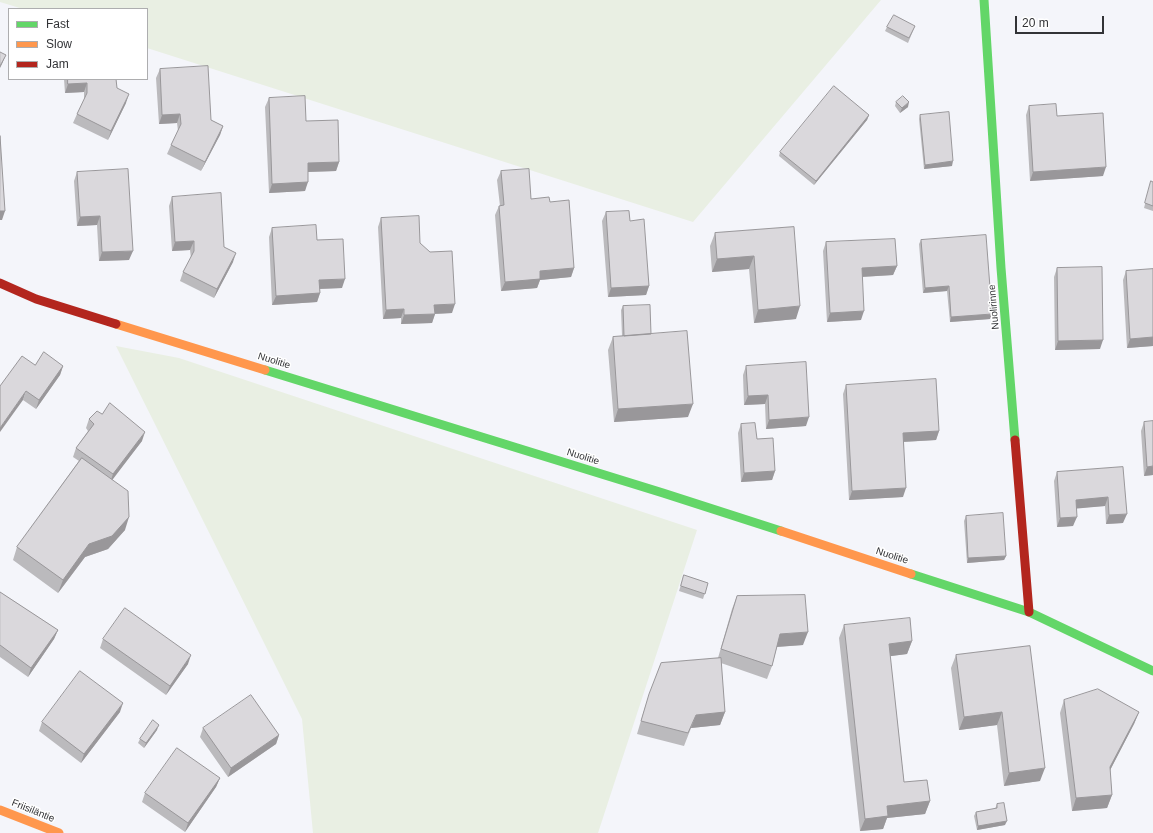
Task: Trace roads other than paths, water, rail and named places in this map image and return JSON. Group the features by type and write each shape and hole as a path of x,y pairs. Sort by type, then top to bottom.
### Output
{"street":[{"name":"Nuolirinne","path":"984,0 1002,268 1029,612"},
{"name":"Nuolitie","path":"0,283 36,299 663,493 1029,612 1153,671"},
{"name":"Friisiläntie","path":"0,810 59,833"}]}
